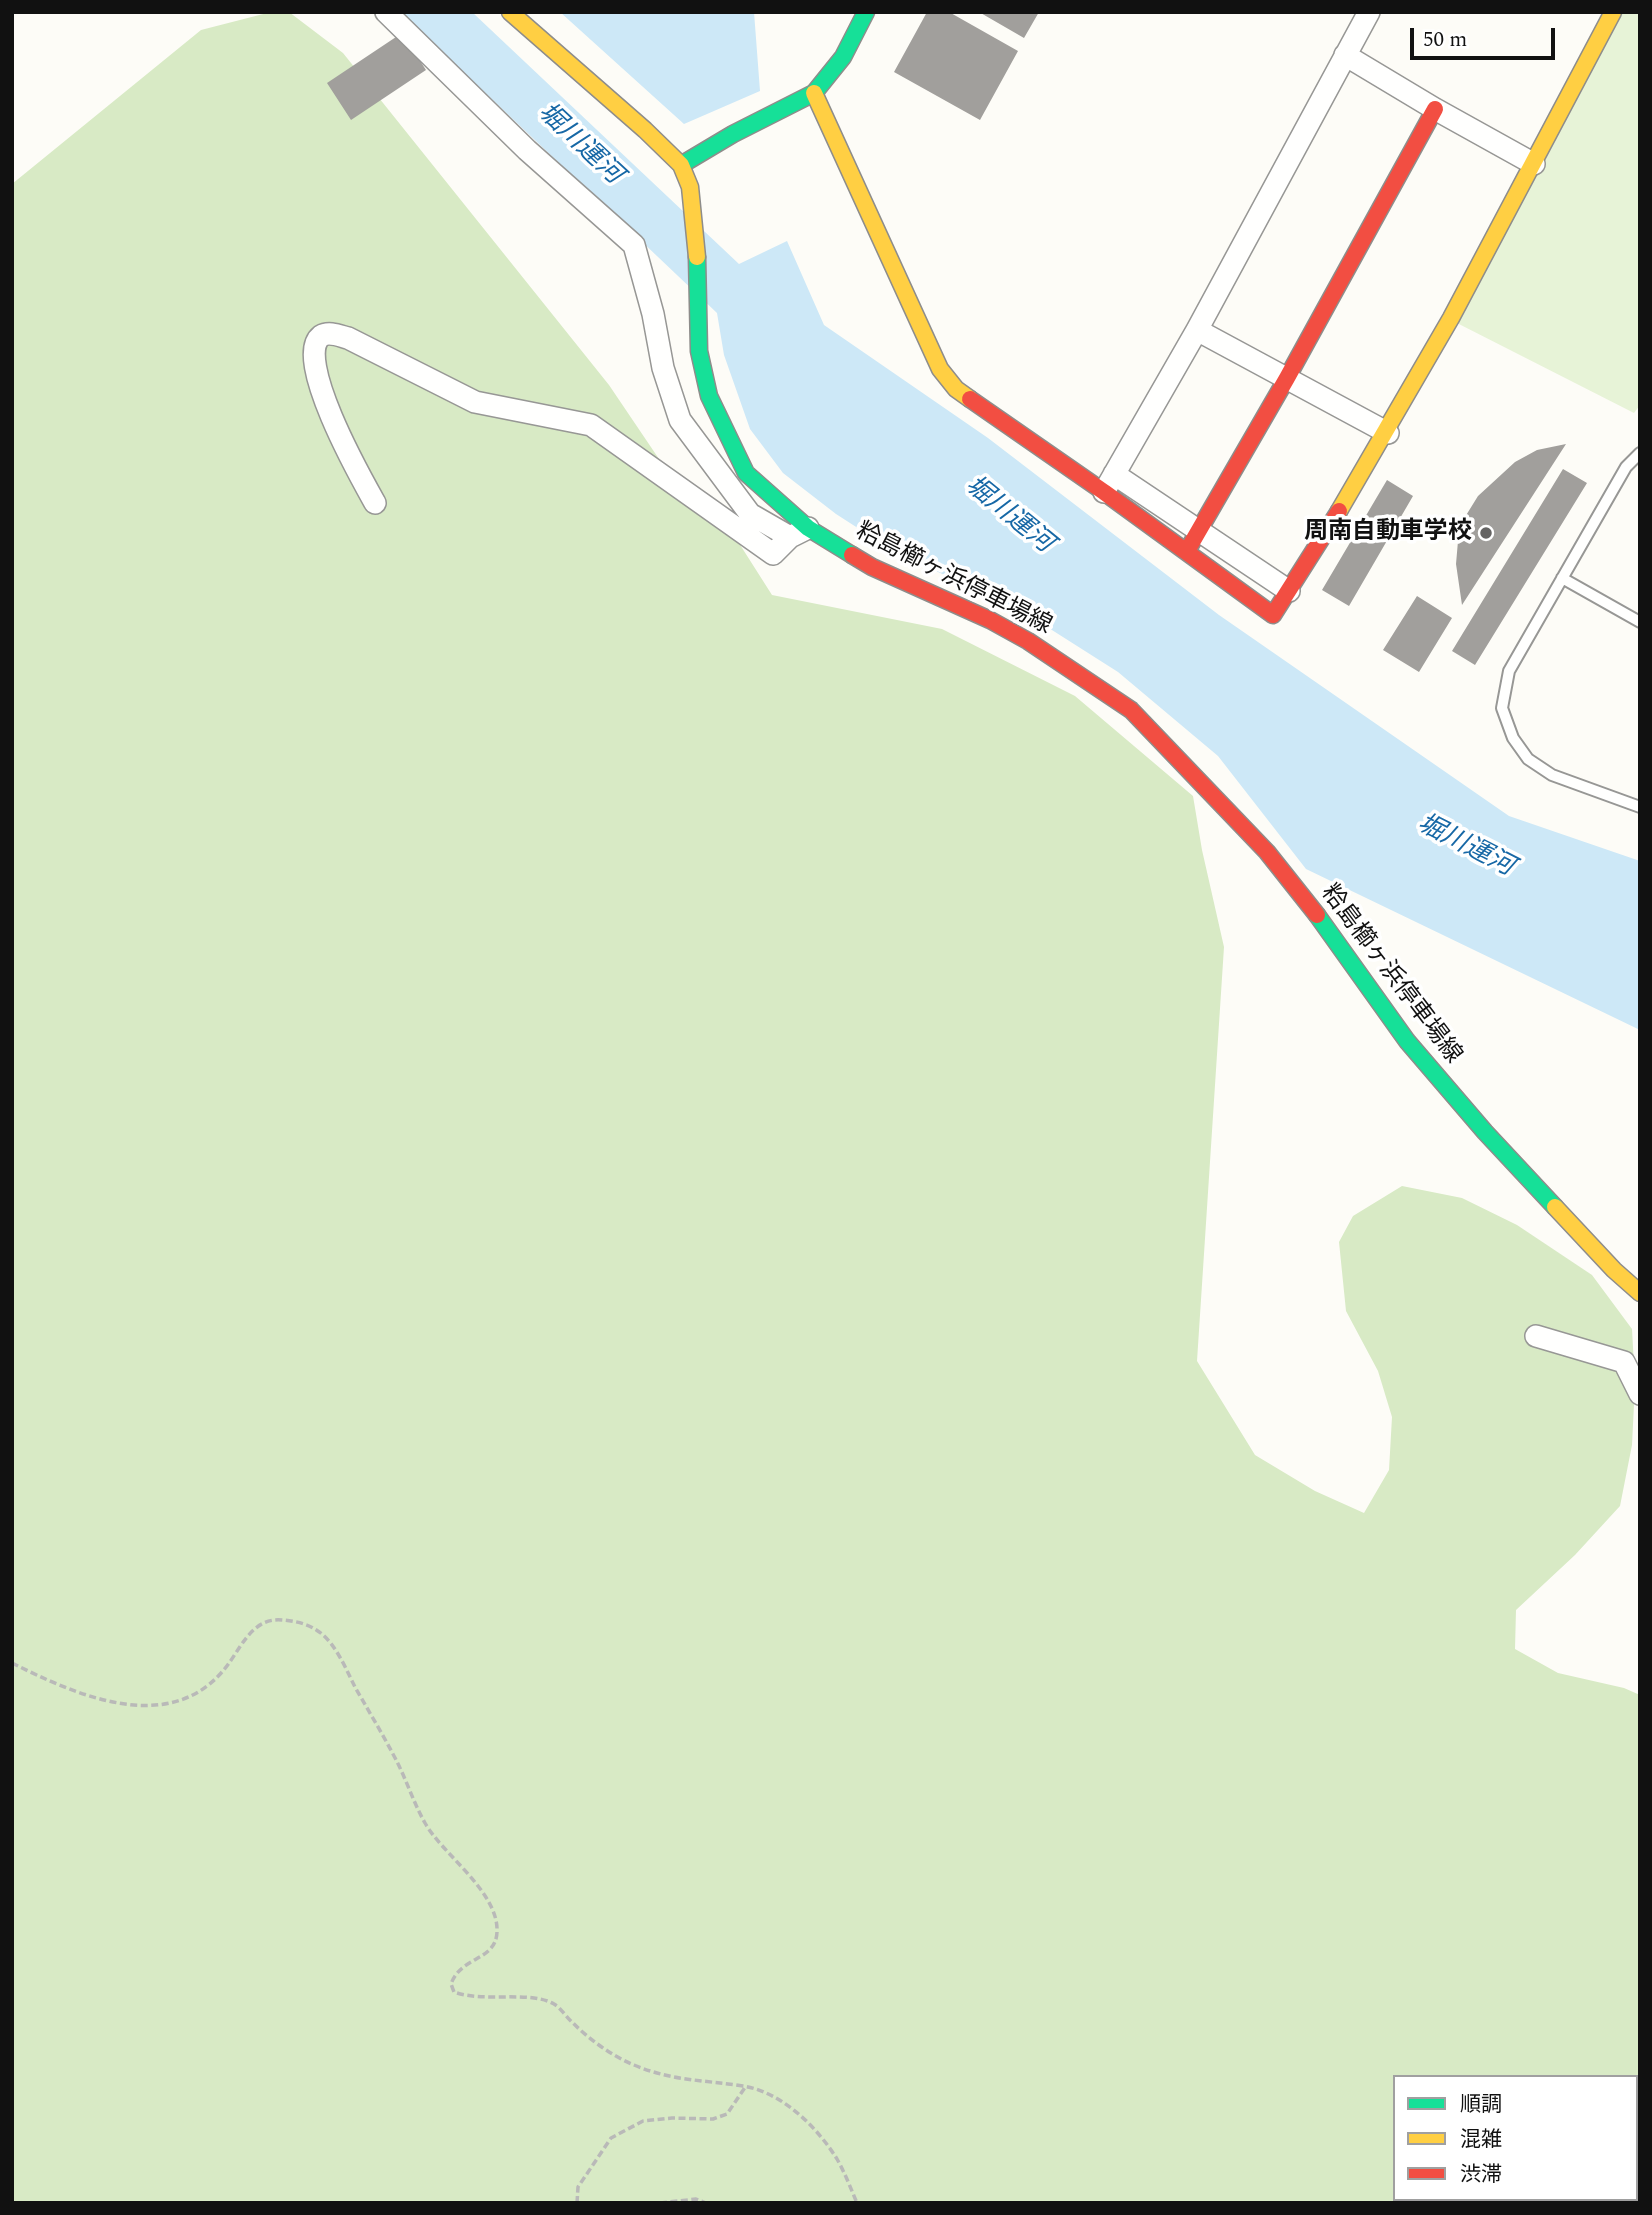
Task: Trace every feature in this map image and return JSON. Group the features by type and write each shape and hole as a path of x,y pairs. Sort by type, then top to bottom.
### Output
{"street":[{"path":"375,503 328,411 315,363 315,345 321,336 329,333 348,338 475,402 592,425 773,554 799,533 750,514 680,420 663,368 653,314 634,245 527,150 386,12"},
{"name":"粭島櫛ヶ浜停車場線","path":"510,12 681,165 690,187 696,232 699,351 709,397 746,472 799,533 990,620 1028,641 1131,710 1267,852 1317,915 1407,1041 1485,1132 1614,1270 1640,1293"},
{"path":"681,165 733,134 814,93 843,57 866,12"},
{"path":"1109,483 1197,330 1368,12"},
{"path":"1109,483 1187,551 1273,615 1388,433 1613,12"},
{"path":"1345,55 1435,110 1534,164"},
{"path":"814,93 940,369 956,389 1109,483 1198,531 1289,591"},
{"path":"1187,551 1287,378 1435,110"},
{"path":"1197,330 1388,433"},
{"path":"1536,1336 1632,1356 1640,1394"}],"lane":[{"path":"1640,453 1626,467 1509,671 1502,708 1513,738 1528,759 1552,775 1640,807"},
{"path":"1562,578 1640,622"}],"path":[{"path":"12,1663 97,1699 126,1705 159,1706 205,1688 222,1673 250,1632 265,1622 279,1619 304,1623 322,1634 335,1650 395,1756 426,1825 487,1898 496,1920 494,1946 455,1973 452,1984 454,1992 469,1997 531,1998 554,2004 574,2025 604,2048 635,2065 681,2080 746,2086 771,2095 789,2105 804,2119 836,2159 857,2203"},
{"path":"577,2203 578,2188 611,2138 643,2121 671,2118 713,2119 727,2114 746,2086"},
{"path":"660,2203 696,2199 706,2203"}],"green space":[{"path":"271,12 289,12 343,53 609,385 684,496 730,529 772,595 942,629 1075,696 1193,796 1224,947 1197,1361 1255,1455 1315,1491 1364,1513 1389,1470 1392,1417 1378,1371 1346,1311 1339,1242 1353,1216 1402,1186 1462,1198 1517,1225 1592,1275 1632,1329 1635,1384 1632,1445 1620,1506 1575,1555 1516,1610 1515,1649 1558,1673 1624,1688 1640,1695 1640,2203 12,2203 12,184 201,30"},
{"path":"1613,12 1640,12 1640,405 1634,413 1451,320"}],"water":[{"name":"堀川運河","path":"400,12 472,12 739,264 787,241 824,325 988,438 1219,615 1509,816 1640,861 1640,1030 1306,869 1218,756 1118,672 1022,611 895,552 836,514 783,473 750,429 724,355 717,313"},
{"path":"560,12 754,12 760,91 684,124"}],"building":[{"path":"927,12 949,12 1018,51 980,120 894,72"},
{"path":"979,12 1039,12 1024,38"},
{"path":"402,33 426,70 351,120 327,83"},
{"path":"1566,444 1462,605 1456,564 1458,541 1465,517 1478,496 1515,462 1537,450"},
{"path":"1563,469 1587,483 1475,665 1452,651"},
{"path":"1387,480 1413,496 1349,606 1322,590"},
{"path":"1417,596 1452,618 1419,672 1383,650"}],"traffic: fast":[{"path":"681,165 733,134 814,93 843,57 866,12"},
{"path":"697,257 699,351 709,396 746,473 808,528 852,555"},
{"path":"1317,915 1407,1041 1485,1132 1555,1207"}],"traffic: slow":[{"path":"510,12 681,165 690,187 697,257"},
{"path":"1339,511 1451,318 1613,12"},
{"path":"814,93 940,369 956,389 970,399"},
{"path":"1555,1207 1614,1270 1640,1293"}],"traffic: jam":[{"path":"1187,551 1287,378 1435,109"},
{"path":"970,399 1273,615 1339,511"},
{"path":"852,555 872,567 990,620 1028,641 1131,710 1267,852 1317,915"}],"place":[{"name":"周南自動車学校","path":"1486,533"}]}
